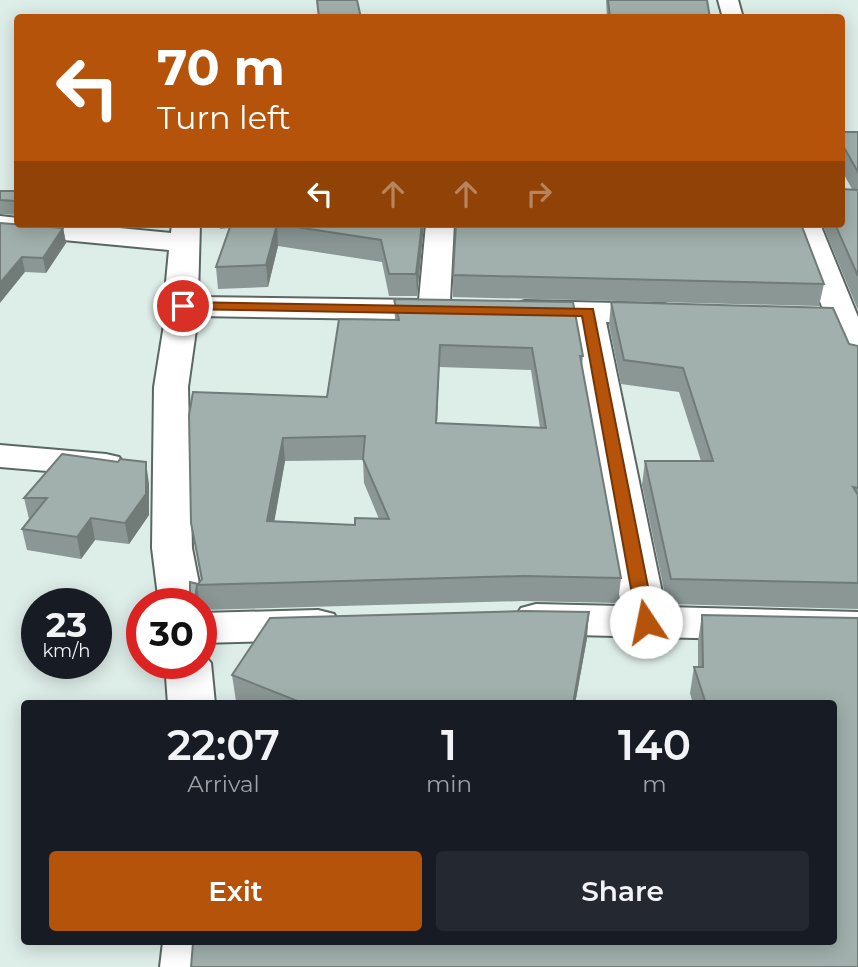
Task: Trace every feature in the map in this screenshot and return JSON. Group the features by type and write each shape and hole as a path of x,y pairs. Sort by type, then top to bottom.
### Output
{"street":[{"path":"69,228 185,233 183,306 172,387 172,548 178,588"},
{"path":"434,309 440,228"},
{"path":"807,228 828,319 858,359"},
{"path":"183,306 695,315"},
{"path":"588,312 646,622"},
{"path":"0,456 172,470"},
{"path":"494,620 858,627"},
{"path":"217,628 355,624"},
{"path":"190,679 192,700"},
{"path":"189,967 191,945"}],"building":[{"path":"317,0 357,0 360,14 319,14"},
{"path":"608,0 707,0 709,14 610,14"},
{"path":"845,132 858,132 858,172 845,149"},
{"path":"845,189 858,190 858,276 837,228 845,228"},
{"path":"0,191 14,191 14,201 0,200"},
{"path":"0,223 14,224 14,228 63,228 43,258 22,257 0,283"},
{"path":"230,228 276,228 266,265 216,267"},
{"path":"303,228 422,228 416,274 389,274 381,240"},
{"path":"456,228 803,228 824,284 453,275"},
{"path":"394,299 573,302 583,356 580,356 621,578 523,576 197,585 197,588 190,588 190,582 198,584 202,579 191,523 189,415 193,392 327,397 339,319 399,320","holes":["440,345 532,348 546,428 436,423","365,436 363,459 389,519 355,518 355,525 267,521 283,438"]},
{"path":"611,302 833,308 849,344 858,346 858,488 853,487 858,495 858,583 671,579 645,461 713,461 683,368 624,360"},
{"path":"62,454 118,462 120,459 146,462 146,494 125,523 91,518 77,537 22,529 47,498 24,498"},
{"path":"524,611 589,612 574,700 295,700 232,675 270,618"},
{"path":"702,615 858,618 858,967 191,967 193,945 837,945 837,700 705,700 694,667 703,667"}],"route":[{"path":"183,306 588,312 646,622"}]}
